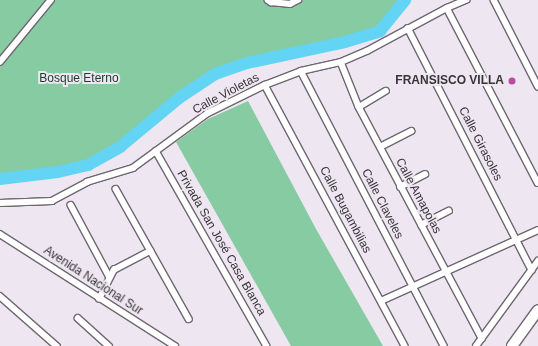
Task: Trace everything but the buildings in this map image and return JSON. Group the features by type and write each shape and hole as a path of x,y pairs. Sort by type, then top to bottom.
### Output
{"highway":[{"path":"512,346 538,310"}],"street":[{"path":"0,62 51,0"},
{"path":"268,0 271,2 290,4 298,0"},
{"name":"Calle Violetas","path":"0,203 52,201 87,182 133,168 208,113 265,85 301,71 341,62 367,51 408,28 466,0"},
{"path":"494,0 538,86"},
{"path":"447,8 538,183"},
{"name":"Calle Girasoles","path":"408,28 532,270"},
{"name":"Calle Amapolas","path":"341,62 359,107 445,272 482,338"},
{"name":"Calle Claveles","path":"301,71 444,346"},
{"name":"Calle Bugambilias","path":"265,85 405,346"},
{"path":"359,107 386,91"},
{"path":"380,147 411,131"},
{"name":"Privada San José Casa Blanca","path":"156,151 267,346"},
{"path":"400,187 425,174"},
{"path":"116,189 189,320"},
{"path":"71,205 110,276"},
{"path":"421,225 450,211"},
{"path":"381,301 538,230"},
{"name":"Avenida Nacional Sur","path":"0,234 175,346"},
{"path":"99,298 110,276 116,268 150,251"},
{"path":"476,346 538,261"},
{"path":"0,296 57,346"},
{"path":"78,318 109,346"}],"green space":[{"name":"Bosque Eterno","path":"0,0 405,0 380,31 345,42 247,63 215,74 179,98 120,147 88,165 58,172 0,179"},
{"path":"248,101 316,229 383,346 291,346 176,142 208,119"}],"waterway":[{"path":"0,179 58,172 88,165 120,147 179,98 215,74 247,63 345,42 380,31 405,0"}],"place":[{"name":"FRANSISCO VILLA","path":"512,81"}]}
